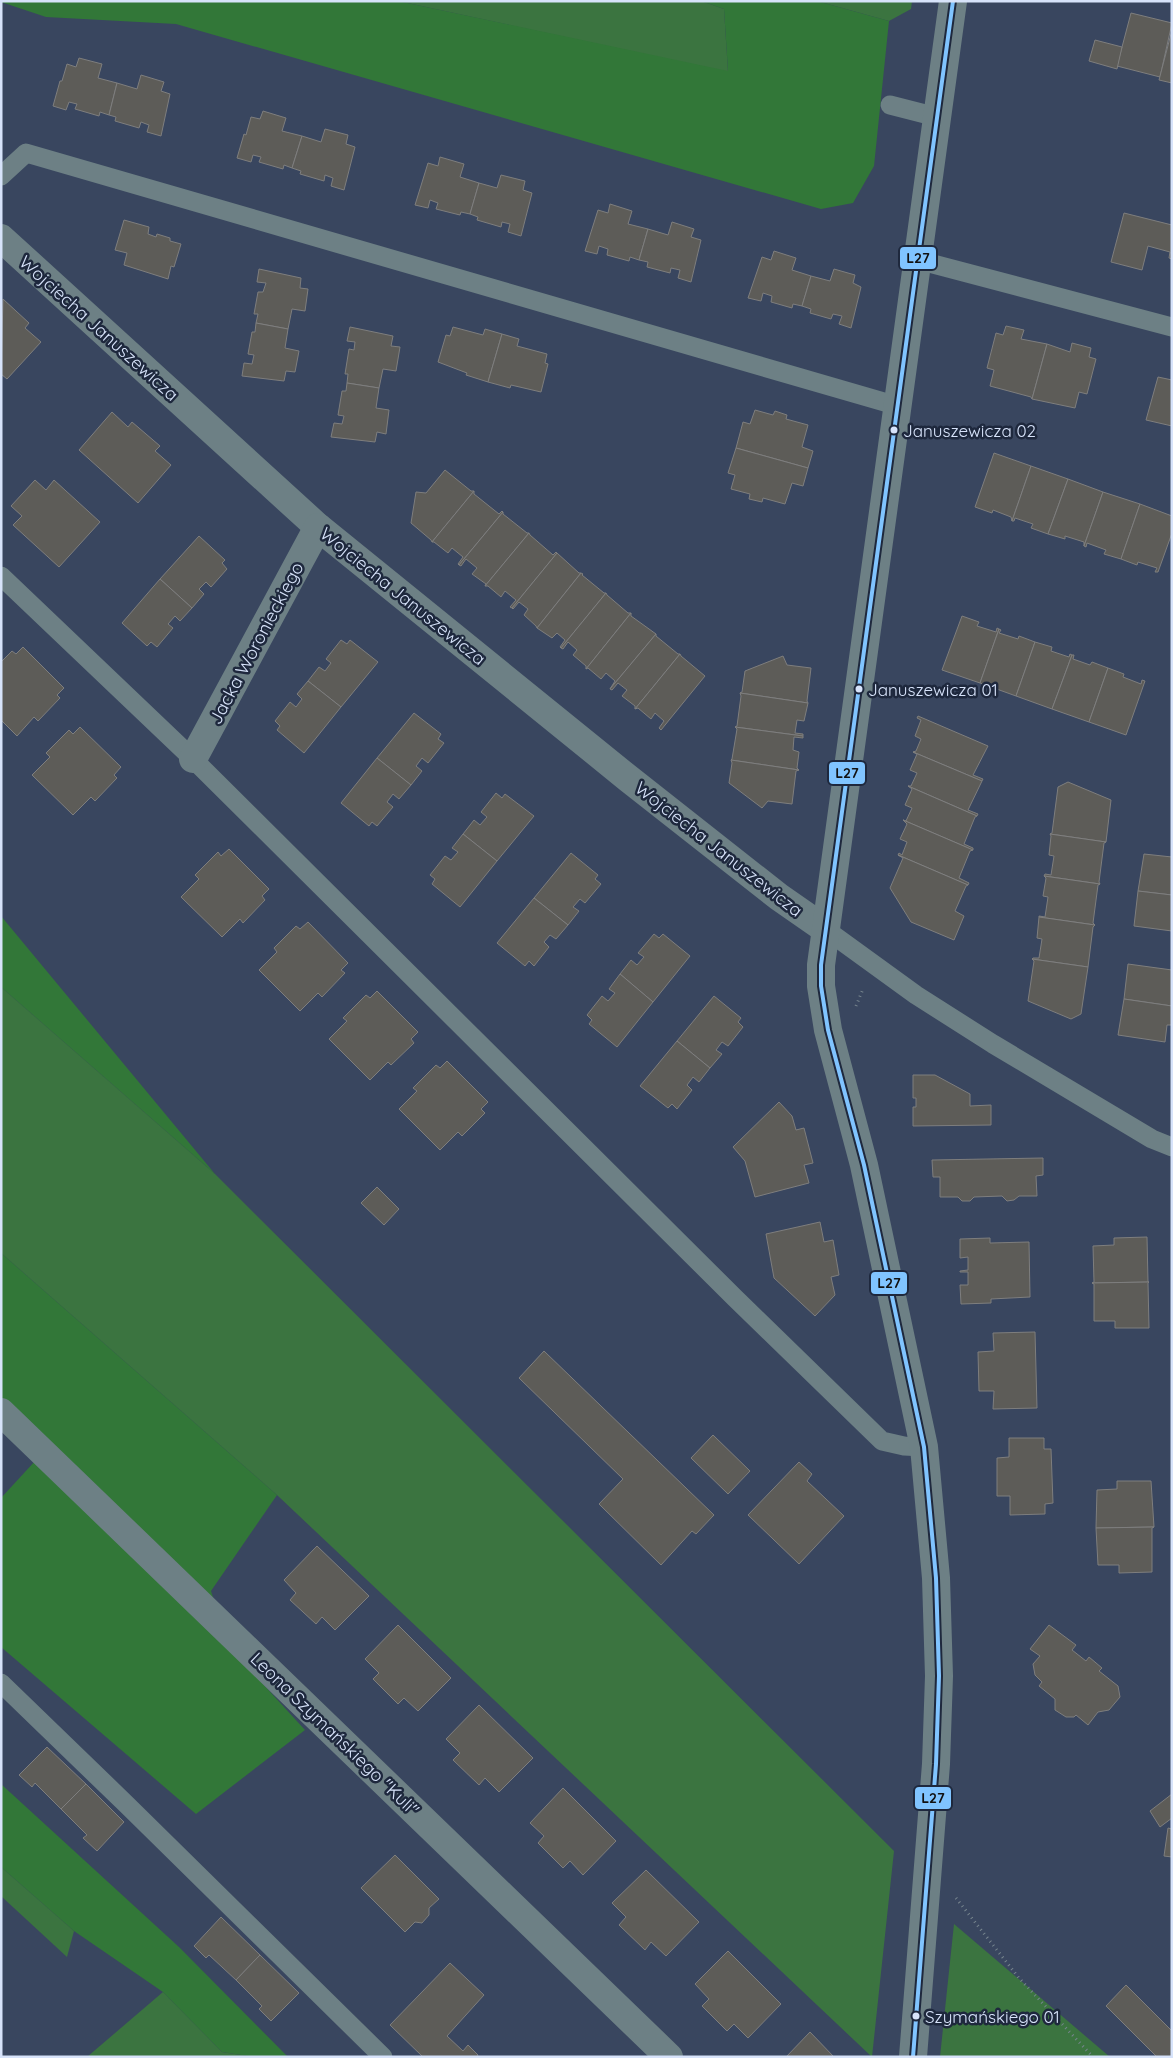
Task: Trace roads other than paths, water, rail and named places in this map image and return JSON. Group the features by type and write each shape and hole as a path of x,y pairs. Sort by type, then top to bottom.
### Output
{"street":[{"path":"912,2057 936,1764 939,1676 936,1578 924,1447 864,1165 824,1008 821,965 953,1"},
{"name":"Wojciecha Januszewicza","path":"1,238 318,527 629,779 779,896 825,929"},
{"name":"Jacka Woronieckiego","path":"193,760 318,527"},
{"name":"Leona Szymańskiego \"Kuli\"","path":"1,1412 669,2057"}],"lane":[{"path":"890,105 937,117"},
{"path":"1,176 26,153 898,406"},
{"path":"918,260 1172,327"},
{"path":"1,576 193,760 735,1298 882,1441 924,1447"},
{"path":"825,929 916,995 993,1044 1152,1139 1172,1147"},
{"path":"1,1684 383,2057"}],"place":[{"name":"Januszewicza 02","path":"894,430"},
{"name":"Januszewicza 01","path":"859,689"},
{"name":"Szymańskiego 01","path":"916,2016"}]}
